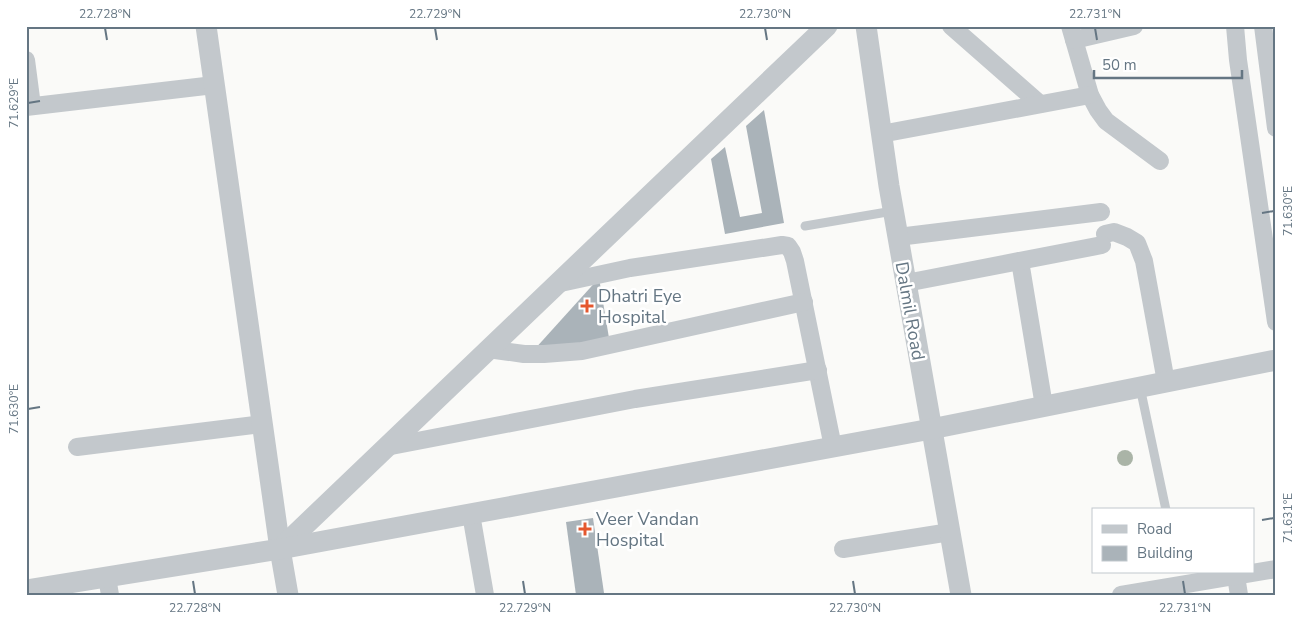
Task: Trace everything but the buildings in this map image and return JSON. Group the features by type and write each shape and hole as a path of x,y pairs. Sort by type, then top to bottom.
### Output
{"street":[{"path":"206,26 288,595"},
{"path":"280,549 827,26"},
{"name":"Dalmil Road","path":"866,26 893,211 961,595"},
{"path":"951,26 1040,104"},
{"path":"1134,26 1072,33 1090,95 1098,110 1106,121 1160,161"},
{"path":"1235,26 1238,60 1276,322"},
{"path":"1262,26 1272,62 1276,128"},
{"path":"26,60 29,107 214,85"},
{"path":"881,134 1090,95"},
{"path":"898,238 1101,212"},
{"path":"906,283 1020,261 1103,239 1114,232 1137,243 1144,261 1166,382"},
{"path":"556,284 630,268 782,245 788,246 796,261 834,447"},
{"path":"1020,261 1044,406"},
{"path":"488,349 524,354 582,351 804,302"},
{"path":"26,590 108,586 280,549 931,429 1276,360"},
{"path":"386,447 634,399 818,370"},
{"path":"77,447 262,424"},
{"path":"471,514 485,595"},
{"path":"843,549 950,532"},
{"path":"1254,573 1276,569"},
{"path":"1121,595 1247,574"},
{"path":"1236,576 1239,595"}],"lane":[{"path":"805,226 893,211"},
{"path":"1140,387 1166,508"}],"place":[{"name":"Dhatri Eye Hospital","path":"587,306"},
{"name":"Veer Vandan Hospital","path":"585,529"}]}
